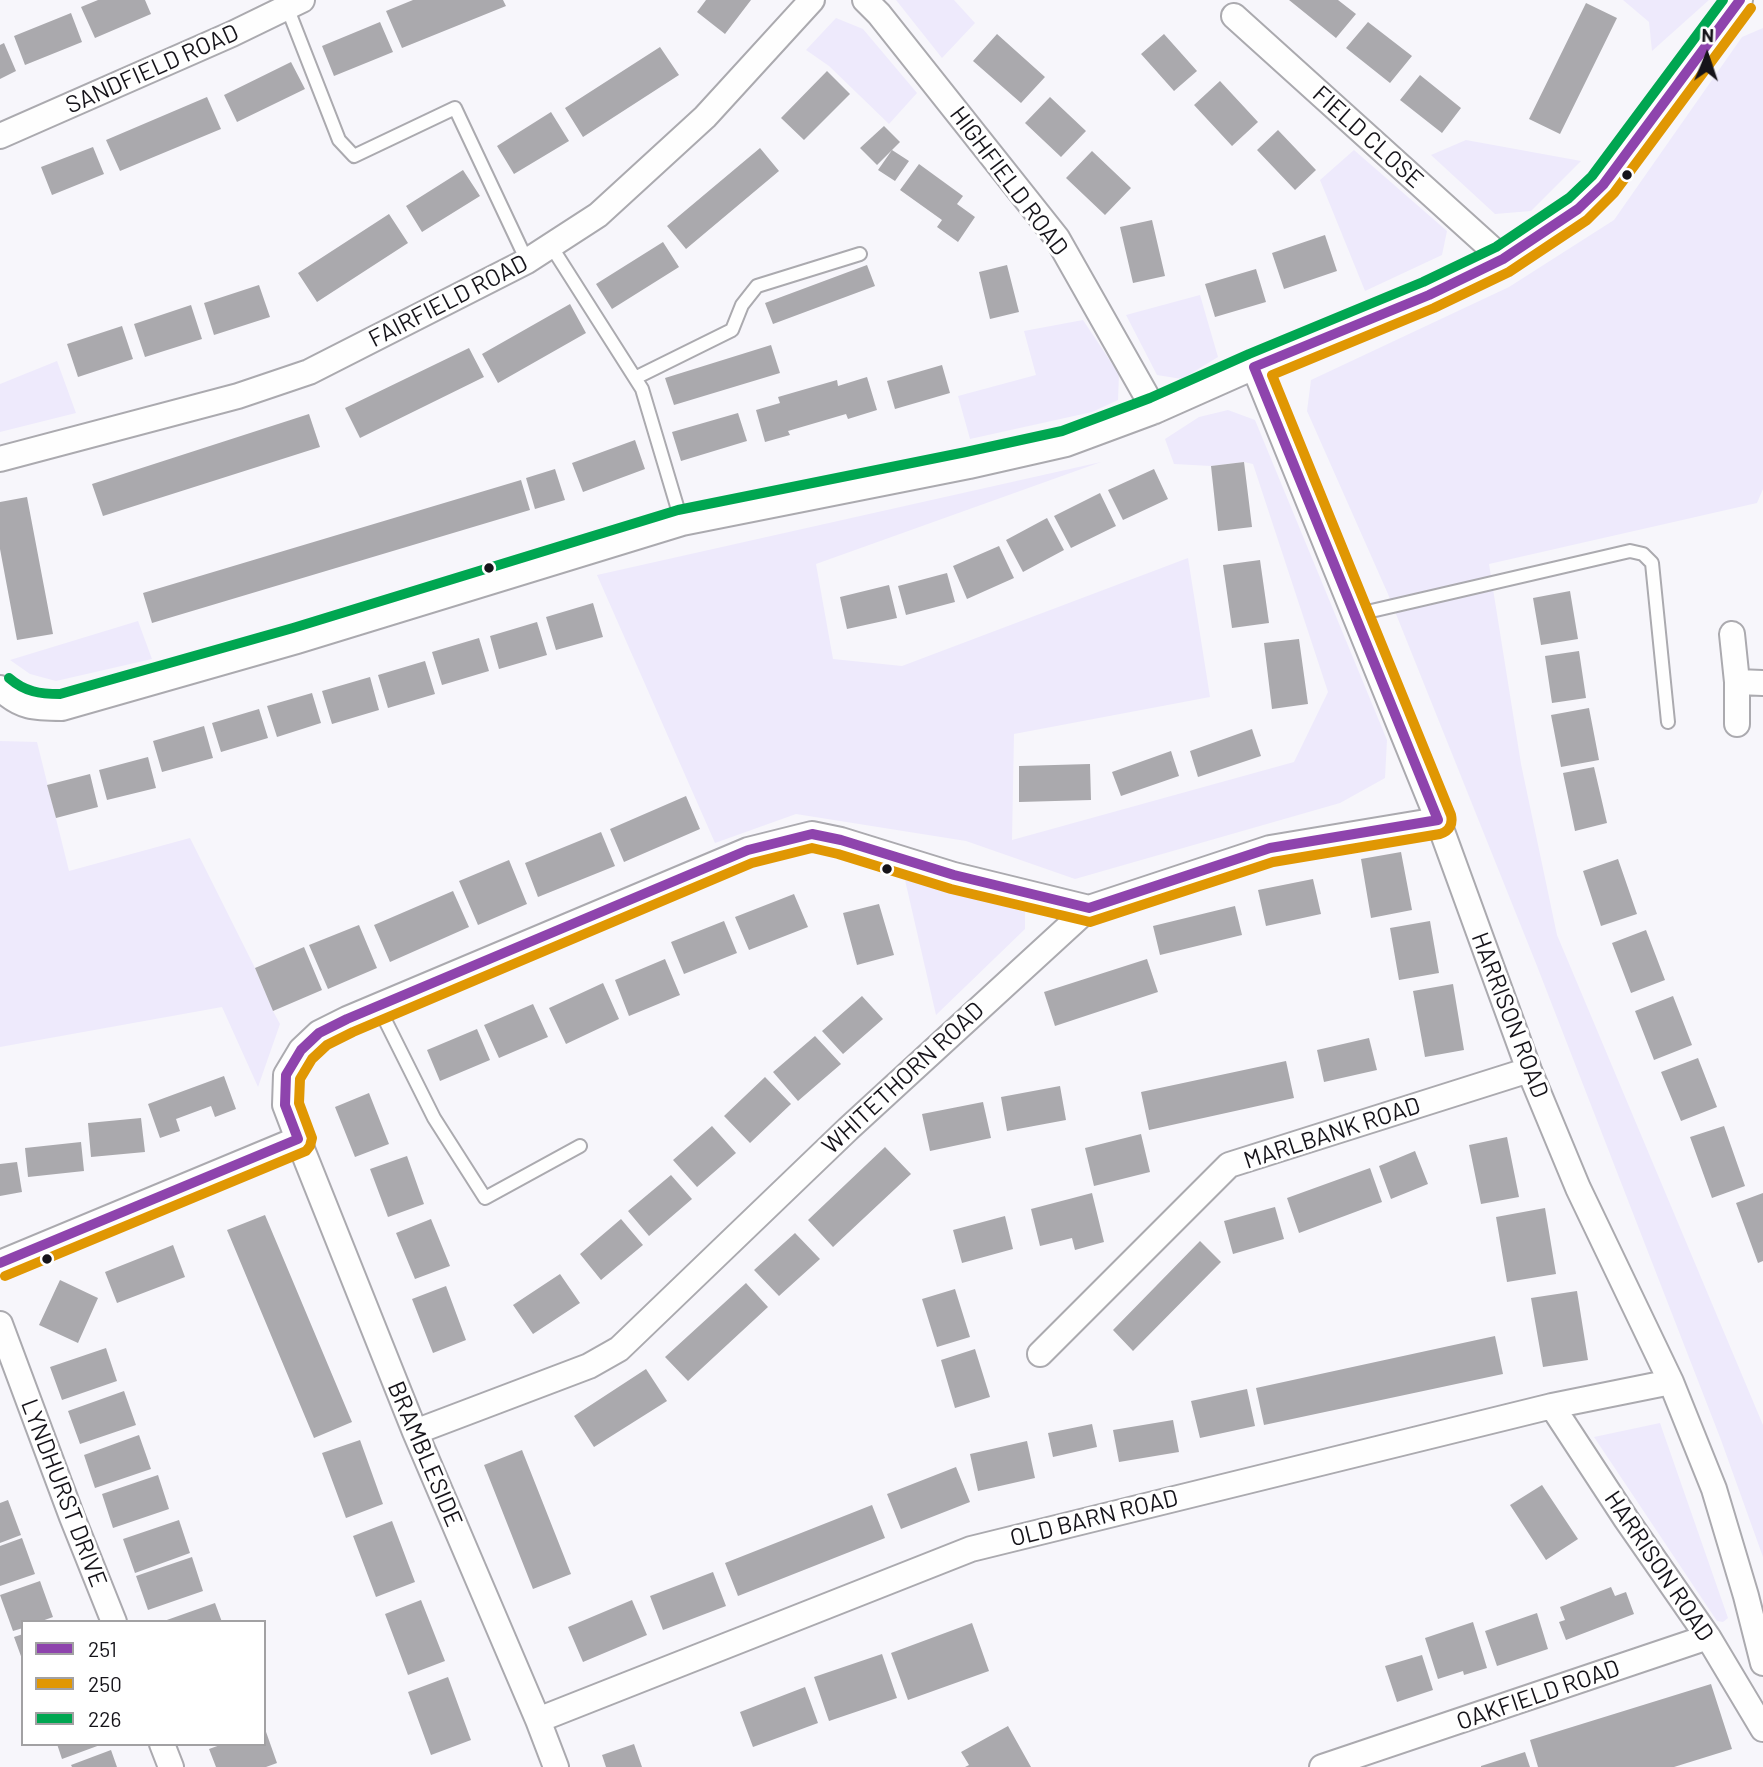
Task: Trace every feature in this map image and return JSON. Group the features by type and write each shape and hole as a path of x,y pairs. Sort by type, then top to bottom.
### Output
{"street":[{"name":"FAIRFIELD ROAD","path":"0,459 238,396 309,372 527,261 598,215 705,117 813,0"},
{"name":"HIGHFIELD ROAD","path":"865,0 879,14 1057,238 1155,411"},
{"path":"0,689 16,702 41,708 62,708 297,641 682,523 969,467 1066,444 1155,411 1429,295 1503,258 1578,209 1603,185 1740,0"},
{"name":"SANDFIELD ROAD","path":"0,136 295,4"},
{"name":"FIELD CLOSE","path":"1234,16 1503,258"},
{"name":"HARRISON ROAD","path":"1254,367 1438,820 1529,1070 1578,1188 1671,1382 1714,1489 1763,1663"},
{"path":"1732,634 1737,682 1737,724"},
{"path":"1737,682 1763,683"},
{"name":"WHITETHORN ROAD","path":"415,1432 589,1366 619,1349 848,1129 1088,908 1270,848 1438,820"},
{"name":"BRAMBLESIDE","path":"556,1767 415,1432 285,1105 286,1075 301,1050 319,1033 347,1019 748,850 811,834 841,840 954,875 1088,908"},
{"name":"MARLBANK ROAD","path":"1040,1354 1229,1165 1529,1070"},
{"path":"0,1263 298,1139"},
{"name":"LYNDHURST DRIVE","path":"0,1324 113,1620"},
{"name":"OLD BARN ROAD","path":"538,1720 971,1549 1552,1406 1671,1382"},
{"name":"HARRISON ROAD","path":"1552,1406 1708,1637 1763,1729"},
{"name":"OAKFIELD ROAD","path":"1322,1767 1370,1760 1708,1637"},
{"path":"163,1746 172,1767"}],"lane":[{"path":"295,4 339,140 354,156 454,108 527,261"},
{"path":"551,246 642,389 682,523"},
{"path":"635,377 732,330 742,305 757,286 860,254"},
{"path":"1354,615 1630,551 1643,554 1652,563 1668,722"},
{"path":"378,1006 434,1118 485,1198 579,1146"}],"shaded area":[{"path":"896,0 954,0 975,23 942,58"},
{"path":"1623,0 1709,0 1652,51 1649,22"},
{"path":"836,18 863,29 917,93 889,124 829,66 806,50"},
{"path":"1763,28 1763,489 1757,503 1489,564 1521,764 1557,935 1763,1425 1763,1557 1721,1440 1537,966 1388,594 1307,411 1311,380 1509,287 1614,220 1742,37"},
{"path":"1466,140 1581,161 1531,211 1495,214 1431,155"},
{"path":"1354,150 1447,231 1442,255 1365,291 1320,180"},
{"path":"1200,295 1218,357 1182,379 1157,375 1126,315"},
{"path":"1083,320 1119,374 1118,400 1092,412 970,439 958,396 1036,375 1024,331"},
{"path":"57,361 76,413 0,432 0,384"},
{"path":"1228,410 1255,420 1387,740 1385,778 1340,803 1075,879 966,841 796,814 715,843 597,575 1101,462 816,564 833,659 902,666 1188,558 1210,697 1014,734 1012,840 1294,762 1328,692 1253,464 1174,464 1165,439 1199,417"},
{"path":"138,621 152,659 56,681 30,674 10,660"},
{"path":"0,741 37,742 69,871 190,838 280,1024 258,1087 222,1007 0,1047"},
{"path":"905,880 1025,912 1025,929 936,1015"},
{"path":"1660,1423 1728,1618 1723,1622 1717,1621 1594,1437"}],"building":[{"path":"98,0 145,0 151,14 95,38 81,7"},
{"path":"413,0 503,0 506,6 402,48 386,11"},
{"path":"706,0 751,0 725,34 697,12"},
{"path":"1289,0 1338,0 1356,14 1336,38"},
{"path":"1586,3 1617,18 1560,134 1529,119"},
{"path":"71,13 82,42 25,65 14,36"},
{"path":"380,22 393,52 334,76 322,46"},
{"path":"1368,22 1412,56 1390,83 1346,48"},
{"path":"997,34 1045,77 1021,103 973,61"},
{"path":"1164,34 1197,71 1174,91 1141,54"},
{"path":"4,43 16,71 0,79 0,45"},
{"path":"660,47 679,75 583,137 565,108"},
{"path":"291,62 305,89 237,122 224,95"},
{"path":"827,71 850,94 804,140 781,118"},
{"path":"1420,75 1461,108 1442,133 1400,100"},
{"path":"1220,81 1258,122 1232,146 1194,105"},
{"path":"207,97 221,129 120,171 106,140"},
{"path":"1050,97 1086,131 1061,157 1025,123"},
{"path":"551,112 569,141 514,174 497,146"},
{"path":"884,126 900,142 877,165 860,148"},
{"path":"1278,130 1316,170 1295,190 1257,150"},
{"path":"93,147 104,174 52,195 41,167"},
{"path":"760,148 779,171 686,249 667,226"},
{"path":"892,150 909,161 895,181 878,170"},
{"path":"1092,151 1131,188 1105,215 1066,178"},
{"path":"919,164 963,196 957,204 975,217 958,242 937,227 942,220 900,190"},
{"path":"463,170 480,196 422,232 406,206"},
{"path":"389,214 408,243 317,302 298,273"},
{"path":"1152,220 1165,276 1133,283 1120,227"},
{"path":"1325,235 1337,271 1284,289 1272,253"},
{"path":"663,242 679,267 612,309 596,284"},
{"path":"867,265 875,286 773,324 765,303"},
{"path":"1007,265 1019,312 990,319 979,272"},
{"path":"1256,269 1266,302 1215,317 1205,284"},
{"path":"259,285 270,317 214,335 204,303"},
{"path":"570,304 586,333 498,383 482,354"},
{"path":"191,305 202,339 145,357 134,324"},
{"path":"122,326 133,359 78,377 67,344"},
{"path":"771,345 780,373 674,405 665,378"},
{"path":"469,348 484,377 360,438 345,408"},
{"path":"942,365 950,393 895,409 887,381"},
{"path":"867,377 877,410 848,419 846,414 788,431 790,435 765,442 756,410 780,403 778,397 837,380 838,386"},
{"path":"738,413 747,441 681,461 672,432"},
{"path":"309,414 320,447 103,516 92,484"},
{"path":"635,440 645,469 583,492 572,463"},
{"path":"1244,462 1252,527 1218,531 1211,466"},
{"path":"555,469 565,500 535,509 526,478"},
{"path":"1154,469 1168,499 1123,520 1108,490"},
{"path":"521,480 530,510 152,623 143,593"},
{"path":"1100,493 1116,526 1071,548 1054,516"},
{"path":"27,497 53,634 17,640 0,549 0,502"},
{"path":"1047,518 1064,550 1023,572 1006,540"},
{"path":"999,546 1014,578 967,599 953,566"},
{"path":"1260,560 1269,623 1232,628 1223,565"},
{"path":"947,573 955,602 906,615 898,586"},
{"path":"889,585 897,618 847,629 840,597"},
{"path":"1570,591 1578,639 1541,645 1533,598"},
{"path":"593,603 603,637 556,650 546,617"},
{"path":"537,622 547,655 499,669 490,636"},
{"path":"479,638 489,671 442,685 432,652"},
{"path":"1299,639 1308,704 1272,709 1264,643"},
{"path":"1579,651 1586,698 1552,703 1545,656"},
{"path":"425,661 435,694 388,708 378,675"},
{"path":"370,677 379,710 332,724 322,691"},
{"path":"312,693 321,723 277,737 267,706"},
{"path":"1589,708 1599,760 1561,767 1551,715"},
{"path":"259,709 268,738 221,752 212,723"},
{"path":"204,726 213,758 162,772 153,741"},
{"path":"1252,729 1261,756 1198,777 1190,751"},
{"path":"1171,751 1179,776 1121,796 1112,772"},
{"path":"148,757 156,788 107,800 99,770"},
{"path":"1090,764 1091,800 1019,802 1019,766"},
{"path":"1594,767 1607,823 1575,831 1563,773"},
{"path":"90,774 98,807 56,818 47,785"},
{"path":"686,796 700,829 624,862 610,829"},
{"path":"601,832 615,866 538,897 525,863"},
{"path":"1401,852 1412,910 1371,918 1361,859"},
{"path":"1618,859 1637,914 1601,926 1583,871"},
{"path":"509,860 527,904 478,925 459,881"},
{"path":"1313,879 1321,914 1266,926 1258,890"},
{"path":"453,891 469,927 390,962 374,925"},
{"path":"794,894 808,927 749,950 735,917"},
{"path":"879,904 894,955 857,965 843,913"},
{"path":"1235,906 1242,935 1160,955 1153,926"},
{"path":"724,921 737,953 684,974 671,942"},
{"path":"1430,921 1439,973 1399,980 1390,928"},
{"path":"359,925 377,968 328,989 309,945"},
{"path":"1646,930 1665,980 1631,993 1612,943"},
{"path":"304,947 322,990 273,1011 255,968"},
{"path":"665,959 680,995 629,1016 615,980"},
{"path":"1147,959 1158,992 1055,1026 1044,992"},
{"path":"603,983 619,1019 566,1044 549,1008"},
{"path":"1453,984 1464,1050 1425,1057 1413,991"},
{"path":"862,996 883,1019 843,1054 822,1031"},
{"path":"1673,996 1692,1045 1654,1060 1635,1011"},
{"path":"533,1004 548,1037 499,1058 484,1025"},
{"path":"477,1029 490,1060 440,1081 427,1050"},
{"path":"815,1036 841,1064 798,1101 773,1072"},
{"path":"1369,1038 1377,1070 1324,1082 1317,1050"},
{"path":"1698,1058 1717,1107 1681,1121 1661,1072"},
{"path":"1286,1061 1294,1098 1149,1130 1141,1092"},
{"path":"224,1076 236,1109 215,1117 211,1106 176,1119 180,1131 160,1138 148,1104"},
{"path":"765,1077 791,1104 750,1143 724,1116"},
{"path":"1060,1086 1066,1120 1007,1131 1001,1097"},
{"path":"369,1093 389,1144 355,1157 335,1107"},
{"path":"983,1102 991,1138 930,1151 922,1114"},
{"path":"141,1118 145,1152 91,1157 88,1123"},
{"path":"712,1126 736,1153 697,1187 673,1160"},
{"path":"1724,1126 1745,1186 1712,1198 1690,1137"},
{"path":"1141,1134 1150,1172 1094,1186 1085,1148"},
{"path":"1507,1137 1519,1197 1481,1204 1469,1145"},
{"path":"81,1142 84,1171 28,1177 25,1148"},
{"path":"885,1147 911,1174 833,1247 808,1220"},
{"path":"1415,1151 1428,1184 1391,1199 1379,1166"},
{"path":"407,1156 424,1204 388,1217 370,1169"},
{"path":"17,1162 22,1192 0,1196 0,1164"},
{"path":"1370,1168 1382,1202 1299,1233 1287,1198"},
{"path":"671,1175 692,1199 649,1236 628,1211"},
{"path":"1092,1193 1104,1242 1075,1250 1072,1238 1040,1246 1031,1209"},
{"path":"1763,1193 1763,1261 1758,1263 1736,1203"},
{"path":"1275,1207 1284,1239 1233,1254 1224,1221"},
{"path":"1545,1208 1556,1274 1507,1282 1496,1217"},
{"path":"265,1215 352,1422 314,1438 227,1230"},
{"path":"1005,1216 1013,1249 962,1263 953,1230"},
{"path":"431,1219 450,1266 415,1279 396,1233"},
{"path":"621,1219 643,1245 601,1280 580,1254"},
{"path":"795,1233 820,1259 779,1296 754,1270"},
{"path":"1200,1241 1221,1262 1133,1351 1113,1330"},
{"path":"173,1245 185,1277 117,1303 105,1272"},
{"path":"560,1274 580,1303 533,1334 513,1305"},
{"path":"60,1280 98,1298 78,1343 39,1325"},
{"path":"746,1283 768,1307 688,1381 665,1357"},
{"path":"446,1286 466,1340 433,1353 412,1299"},
{"path":"955,1289 970,1337 937,1347 922,1299"},
{"path":"1577,1291 1588,1360 1543,1367 1531,1298"},
{"path":"1495,1336 1503,1374 1264,1425 1256,1388"},
{"path":"106,1348 117,1381 62,1400 50,1367"},
{"path":"975,1349 990,1397 955,1408 941,1360"},
{"path":"646,1369 667,1401 594,1447 574,1416"},
{"path":"1247,1389 1255,1426 1200,1438 1191,1401"},
{"path":"124,1391 136,1425 80,1444 68,1411"},
{"path":"1173,1420 1179,1452 1119,1462 1113,1430"},
{"path":"1092,1424 1097,1447 1053,1457 1048,1433"},
{"path":"139,1435 151,1469 95,1488 84,1455"},
{"path":"360,1440 383,1504 346,1518 322,1453"},
{"path":"1027,1441 1035,1478 978,1491 970,1454"},
{"path":"522,1450 571,1574 533,1589 484,1465"},
{"path":"956,1467 970,1502 901,1529 887,1494"},
{"path":"158,1475 169,1509 113,1528 102,1494"},
{"path":"1542,1485 1578,1539 1546,1560 1510,1505"},
{"path":"8,1500 21,1535 0,1543 0,1503"},
{"path":"872,1505 885,1538 738,1596 725,1563"},
{"path":"179,1520 190,1553 135,1573 123,1539"},
{"path":"392,1521 415,1582 376,1597 353,1536"},
{"path":"22,1538 35,1574 0,1586 0,1546"},
{"path":"192,1557 203,1591 148,1610 136,1576"},
{"path":"713,1572 726,1606 663,1630 650,1596"},
{"path":"40,1581 53,1617 45,1620 21,1620 21,1629 13,1631 0,1595"},
{"path":"1611,1587 1615,1596 1626,1592 1634,1614 1566,1640 1559,1622 1565,1620 1560,1607"},
{"path":"421,1600 445,1661 408,1675 385,1614"},
{"path":"632,1600 647,1635 583,1662 568,1627"},
{"path":"215,1603 221,1620 167,1620"},
{"path":"1537,1613 1548,1649 1497,1666 1485,1631"},
{"path":"1473,1622 1487,1668 1464,1675 1463,1671 1438,1679 1425,1638"},
{"path":"972,1623 989,1671 908,1700 891,1653"},
{"path":"21,1635 21,1656 14,1637"},
{"path":"882,1654 897,1698 829,1721 814,1677"},
{"path":"1422,1655 1433,1690 1397,1702 1385,1666"},
{"path":"448,1677 471,1740 431,1755 408,1692"},
{"path":"1711,1684 1732,1749 1674,1767 1538,1767 1530,1740"},
{"path":"805,1687 818,1723 753,1747 740,1712"},
{"path":"1008,1726 1031,1767 965,1767 969,1765 961,1752"},
{"path":"266,1732 277,1763 266,1767 216,1767 209,1749 217,1746 266,1746"},
{"path":"634,1744 642,1767 606,1767 602,1755"},
{"path":"58,1746 97,1746 62,1759"},
{"path":"111,1750 117,1767 71,1765"},
{"path":"1525,1752 1530,1767 1481,1767 1481,1766"}],"transit line":[{"name":"226","path":"9,678 33,691 60,694 293,628 678,510 1062,431 1150,398 1423,282 1496,247 1569,198 1592,176 1723,0"},
{"name":"251","path":"0,1263 298,1139 285,1105 286,1075 301,1050 319,1033 748,850 812,834 841,840 954,875 1089,908 1270,848 1438,820 1254,367 1429,295 1503,259 1578,209 1603,185 1740,0"},
{"name":"250","path":"5,1276 306,1151 312,1138 299,1103 300,1079 312,1059 327,1045 752,863 812,848 951,889 1090,922 1273,862 1446,831 1451,824 1451,815 1272,375 1434,308 1509,272 1587,220 1614,193 1751,8"}]}
